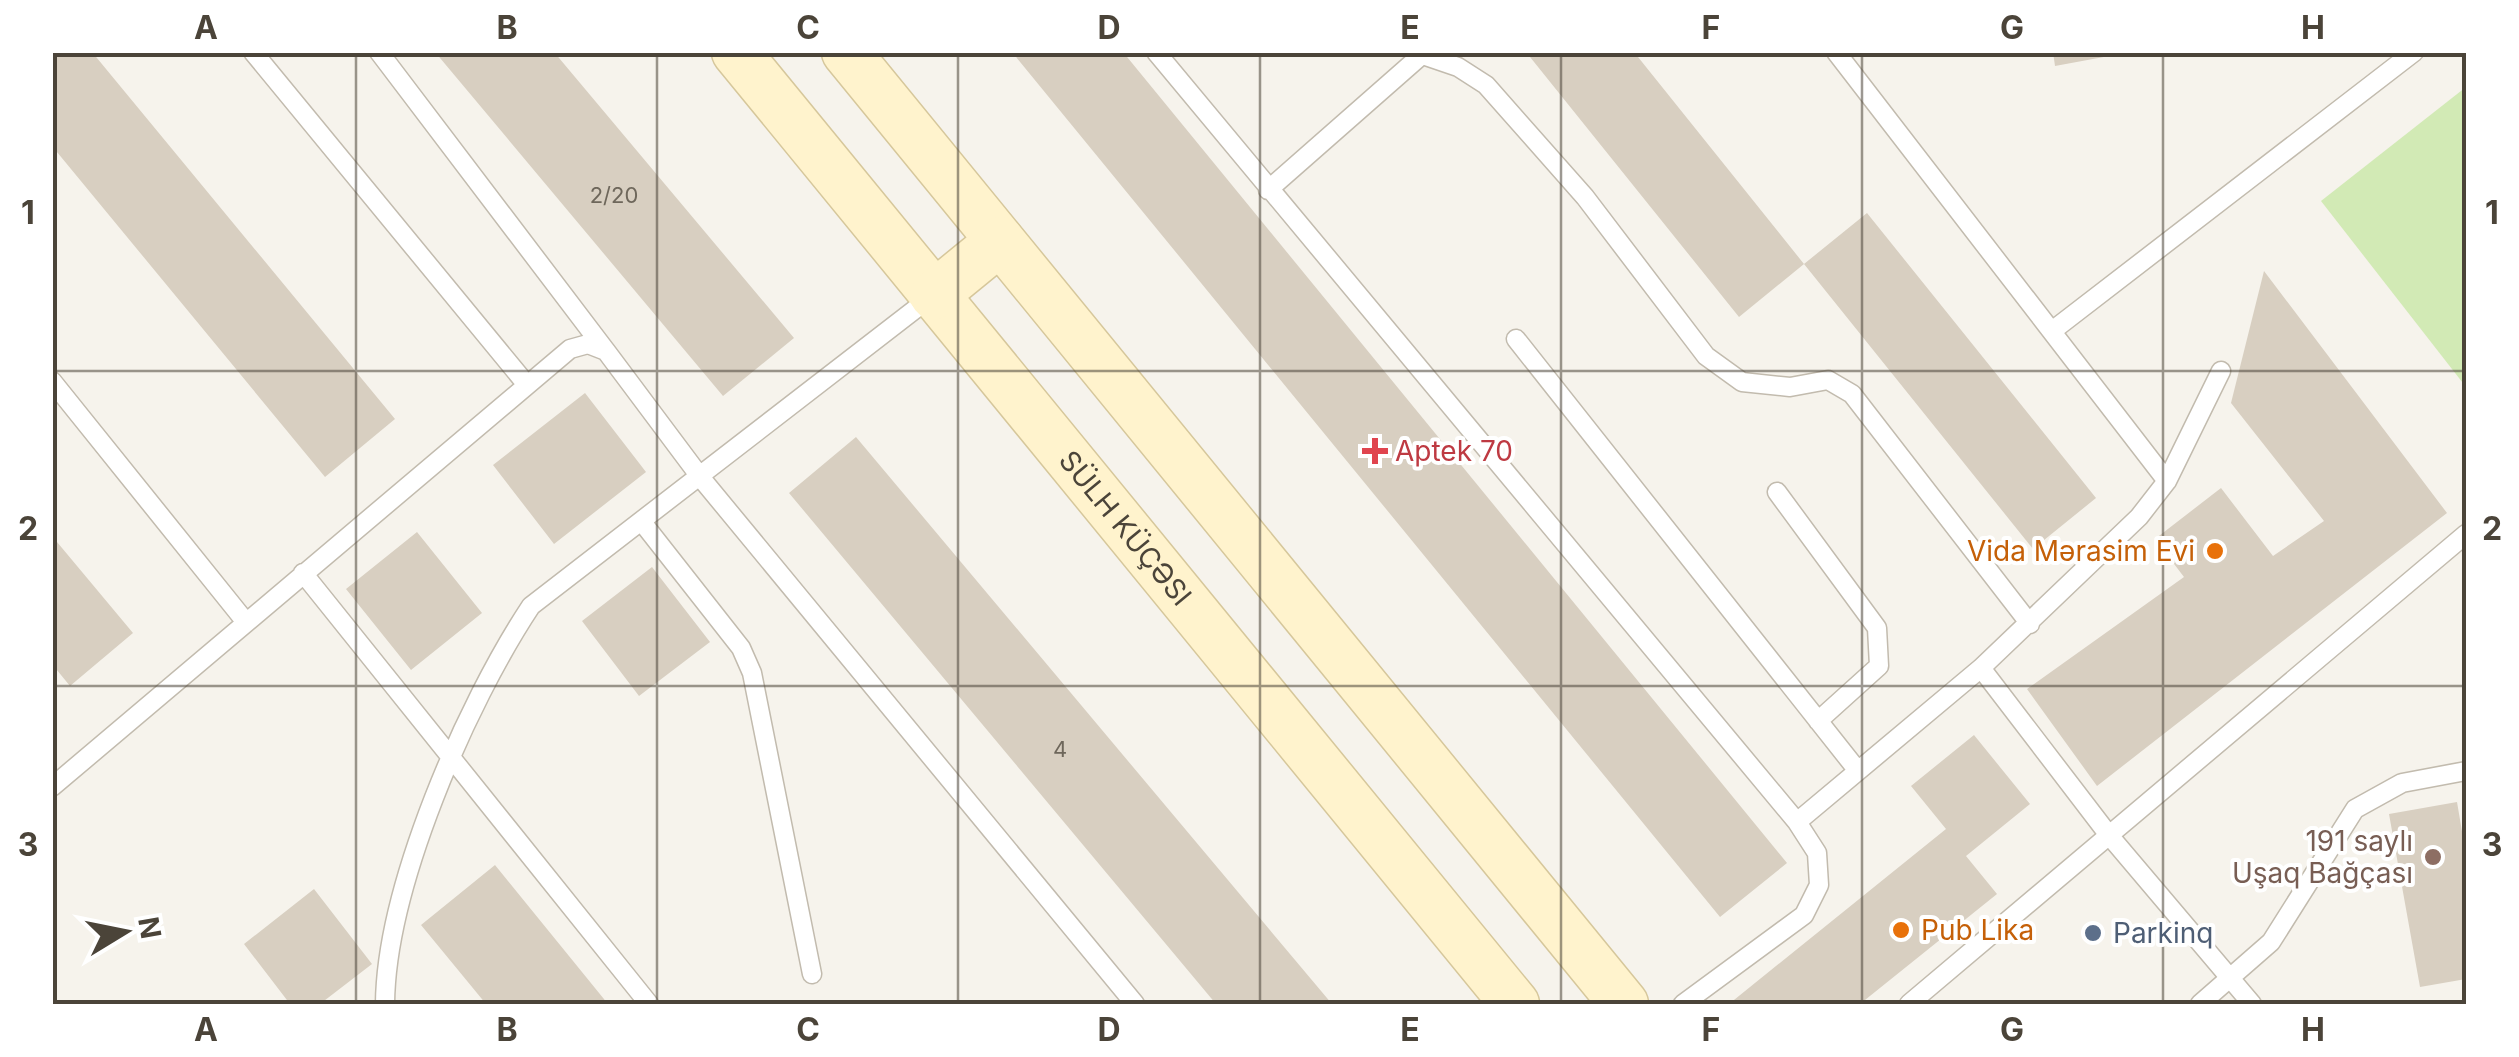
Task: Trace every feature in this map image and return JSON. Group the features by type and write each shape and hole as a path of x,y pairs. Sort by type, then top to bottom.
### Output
{"main road":[{"name":"SÜLH KÜÇƏSI","path":"736,52 1515,1004"},
{"path":"846,52 1624,1004"},
{"path":"934,295 1000,241"}],"lane":[{"path":"253,52 527,384"},
{"path":"379,52 701,478 1134,1004"},
{"path":"1156,52 1796,822 1817,853 1819,885 1804,915 1683,1004"},
{"path":"1836,52 2167,481"},
{"path":"2052,331 2414,52"},
{"path":"1268,190 1420,53 1458,67 1486,85 1585,197 1706,356 1742,382 1790,387 1828,380 1852,394 2030,624"},
{"path":"385,1004 396,911 451,758 496,658 531,606 934,295"},
{"path":"1516,339 1858,770"},
{"path":"52,787 570,349 588,344 606,351"},
{"path":"1796,822 1981,668 2139,518 2167,481 2222,370"},
{"path":"52,381 245,620"},
{"path":"1777,492 1877,628 1882,648 1879,666 1818,720"},
{"path":"642,522 742,648 752,673 812,974"},
{"path":"1909,1004 2466,534"},
{"path":"303,573 649,1004"},
{"path":"1981,668 2108,834 2252,1004"},
{"path":"2200,1004 2271,942 2355,809 2402,782 2466,771"}],"green space":[{"path":"2466,87 2466,387 2321,201"}],"building":[{"path":"52,52 92,52 395,419 325,477 52,146"},
{"path":"435,52 554,52 794,338 723,396"},
{"path":"1012,52 1123,52 1787,863 1720,917"},
{"path":"1526,52 1634,52 1804,264 1739,317"},
{"path":"2053,52 2120,52 2120,54 2055,66"},
{"path":"1867,213 2096,498 2033,549 1804,264"},
{"path":"2264,271 2447,513 2097,786 2027,689 2184,577 2155,539 2221,488 2273,556 2324,521 2231,403"},
{"path":"585,393 646,472 554,544 493,465"},
{"path":"856,437 1332,1004 1216,1004 789,493"},
{"path":"417,532 482,613 411,670 346,589"},
{"path":"52,536 133,633 70,686 52,664"},
{"path":"652,567 710,642 639,696 582,621"},
{"path":"1974,735 2030,804 1966,856 1997,894 1860,1004 1729,1004 1946,829 1911,786"},
{"path":"2457,802 2466,855 2466,979 2420,987 2389,814"},
{"path":"495,865 608,1004 486,1004 421,925"},
{"path":"314,889 372,964 320,1004 290,1004 244,944"}],"place":[{"name":"Aptek 70","path":"1375,451"},
{"name":"Vida Mərasim Evi","path":"2215,551"},
{"name":"191 saylı Uşaq Bağçası","path":"2433,857"},
{"name":"Pub Lika","path":"1901,930"},
{"name":"Parkinq","path":"2093,933"}]}
